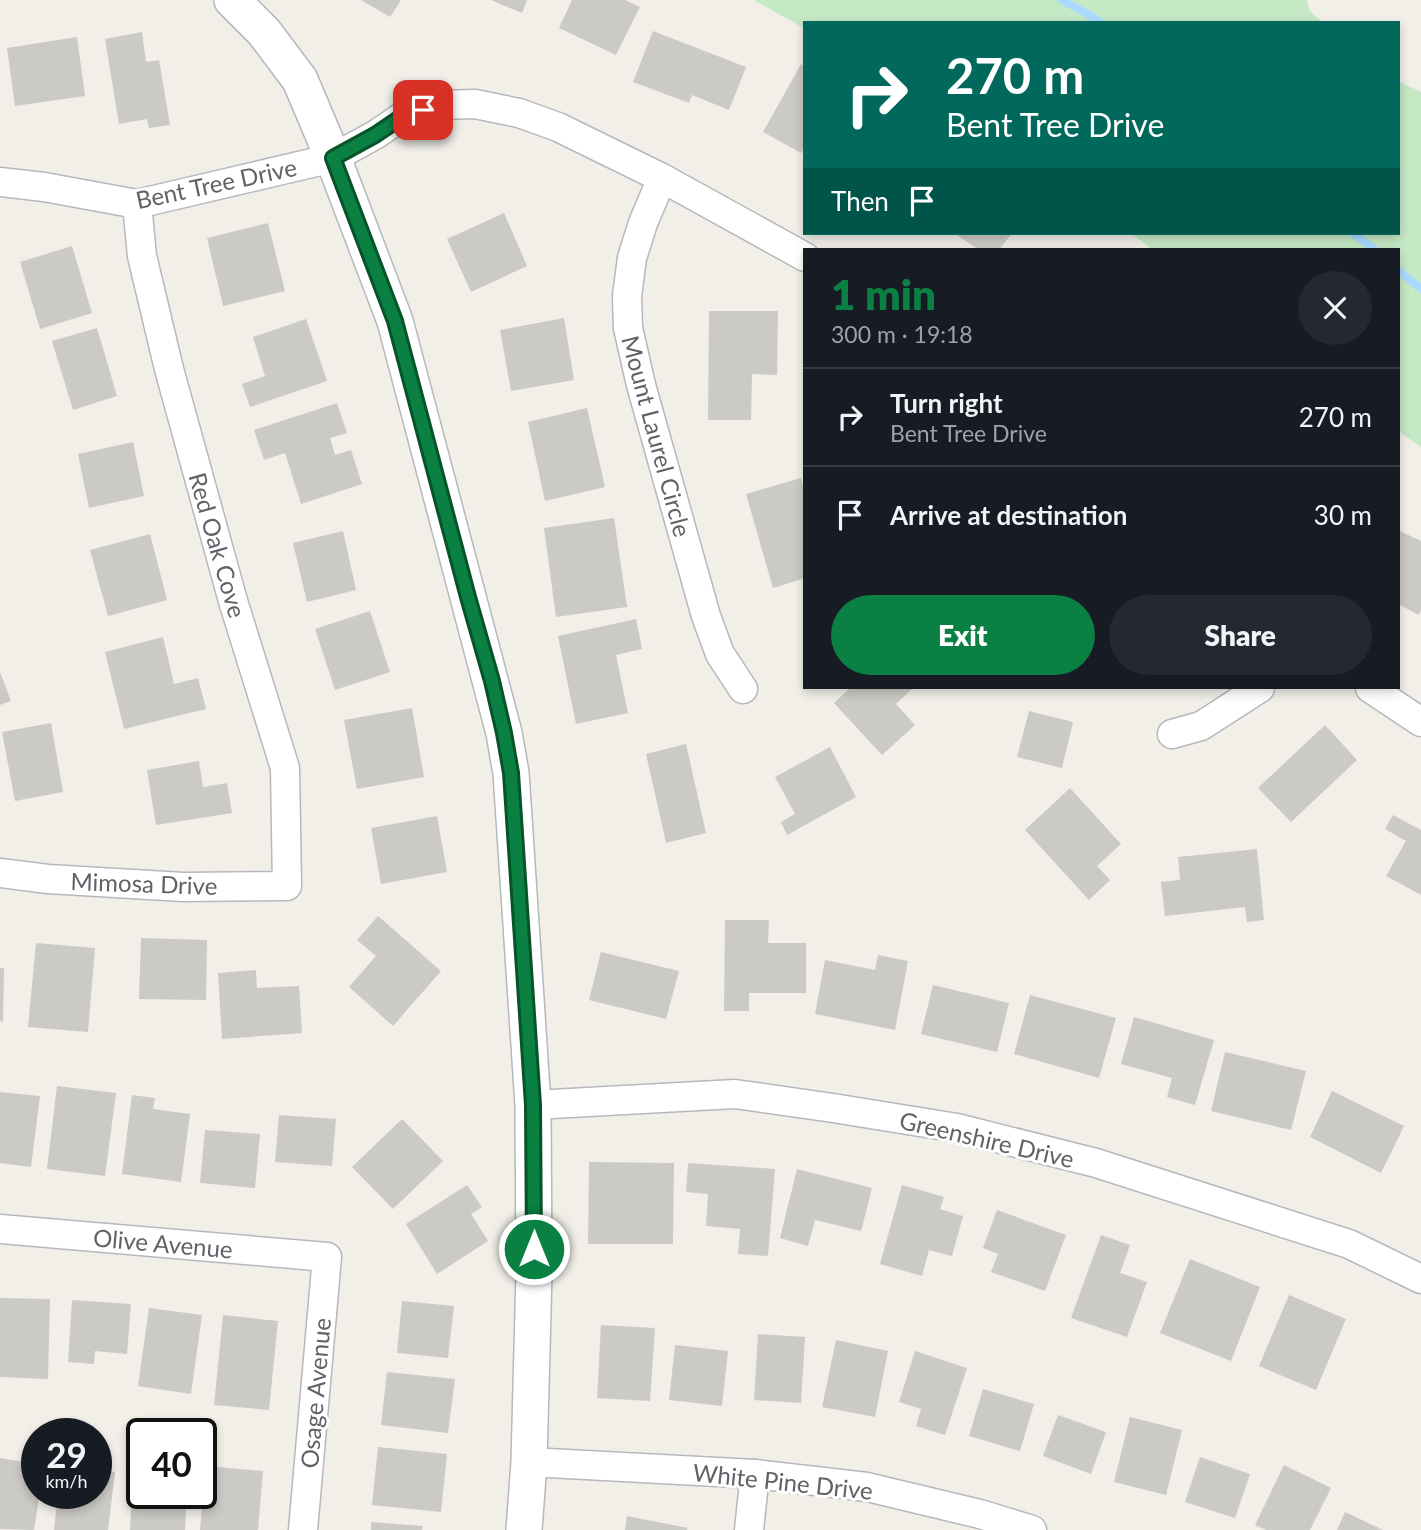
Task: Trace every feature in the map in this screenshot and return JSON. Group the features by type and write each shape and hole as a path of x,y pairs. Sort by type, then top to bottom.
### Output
{"street":[{"path":"232,0 264,32 300,80 395,321 504,733 511,773 533,1105 534,1273 529,1462 524,1530"},
{"name":"Bent Tree Drive","path":"0,182 137,204 333,158 406,114 440,105 475,104 519,113 558,127 662,178 803,256"},
{"name":"Mount Laurel Circle","path":"662,178 632,258 626,296 628,328 640,385 706,616 720,654 743,689"},
{"name":"Red Oak Cove","path":"137,204 142,256 169,369 233,601 285,768 288,886"},
{"path":"1172,734 1201,726 1258,689"},
{"path":"1372,689 1421,722"},
{"name":"Mimosa Drive","path":"0,873 48,879 183,887 288,886"},
{"name":"Greenshire Drive","path":"533,1105 735,1094 957,1128 1096,1163 1349,1244 1421,1279"},
{"name":"Olive Avenue","path":"0,1229 327,1257"},
{"name":"Osage Avenue","path":"303,1530 327,1257"},
{"name":"White Pine Drive","path":"529,1462 755,1474 867,1487 980,1514 1032,1530"},
{"path":"749,1530 755,1474"}],"green space":[{"path":"754,0 1307,0 1309,10 1321,21 803,21 803,28"},
{"path":"1400,82 1421,92 1421,447 1400,432 1400,248 1150,248 1134,235 1400,235"}],"building":[{"path":"361,0 401,0 390,17"},
{"path":"491,0 527,0 522,13"},
{"path":"572,0 625,0 640,7 616,55 559,28"},
{"path":"653,31 746,67 729,110 692,95 689,103 633,82"},
{"path":"142,32 146,62 159,60 170,125 149,128 147,119 119,124 105,39"},
{"path":"77,37 85,96 15,106 7,48"},
{"path":"801,64 803,150 801,153 763,132"},
{"path":"504,213 527,266 471,292 447,239"},
{"path":"268,223 285,291 223,306 207,238"},
{"path":"957,235 1010,235 1001,248 976,248"},
{"path":"72,246 92,313 40,329 20,262"},
{"path":"709,311 778,311 777,375 752,374 751,420 708,420"},
{"path":"564,318 574,380 511,391 500,330"},
{"path":"306,319 327,381 250,407 242,384 265,376 253,337"},
{"path":"97,328 117,396 73,410 52,341"},
{"path":"337,403 347,433 330,438 335,455 351,450 362,484 301,504 285,453 264,460 254,430"},
{"path":"587,408 605,487 545,501 528,422"},
{"path":"133,442 144,496 89,508 78,454"},
{"path":"801,478 803,579 773,588 746,494"},
{"path":"614,518 627,607 556,617 544,528"},
{"path":"343,531 356,590 307,602 293,543"},
{"path":"1400,531 1421,541 1419,615 1400,605"},
{"path":"150,534 167,600 108,616 90,550"},
{"path":"370,611 390,672 335,690 315,629"},
{"path":"636,619 642,649 616,655 628,713 576,724 558,636"},
{"path":"163,637 174,684 198,678 206,709 124,729 105,652"},
{"path":"0,672 11,701 0,705"},
{"path":"849,689 912,689 896,704 915,725 882,755 834,703"},
{"path":"412,708 424,777 357,789 344,720"},
{"path":"1029,711 1073,722 1062,768 1017,757"},
{"path":"51,723 63,792 15,801 2,732"},
{"path":"1325,725 1357,760 1291,822 1258,788"},
{"path":"686,744 706,833 666,843 646,754"},
{"path":"830,747 856,797 787,835 781,822 795,814 775,777"},
{"path":"199,761 203,787 227,783 232,813 156,825 147,770"},
{"path":"1070,788 1121,844 1097,866 1110,880 1089,900 1025,830"},
{"path":"1393,815 1421,830 1421,895 1386,876 1406,841 1385,829"},
{"path":"437,816 447,872 381,884 371,828"},
{"path":"1257,849 1264,920 1247,922 1245,907 1165,916 1161,882 1180,880 1178,857"},
{"path":"378,916 441,971 393,1026 349,987 376,956 357,940"},
{"path":"725,920 769,920 768,943 806,943 806,993 749,993 749,1011 724,1011"},
{"path":"141,938 207,940 206,1000 139,999"},
{"path":"36,943 95,948 88,1032 28,1027"},
{"path":"601,952 679,971 666,1019 589,1000"},
{"path":"878,955 908,961 895,1030 815,1014 825,960 875,970"},
{"path":"0,968 4,968 3,1022 0,1021"},
{"path":"256,970 257,988 299,986 302,1033 222,1039 218,973"},
{"path":"933,985 1009,1003 997,1052 921,1034"},
{"path":"1030,995 1116,1018 1099,1078 1014,1054"},
{"path":"1134,1017 1214,1040 1195,1105 1167,1097 1172,1078 1121,1064"},
{"path":"1225,1052 1306,1071 1291,1130 1211,1111"},
{"path":"57,1086 116,1093 105,1176 47,1169"},
{"path":"1332,1091 1404,1126 1381,1173 1310,1137"},
{"path":"0,1092 40,1096 31,1167 0,1163"},
{"path":"132,1095 155,1098 153,1109 190,1114 181,1182 122,1174"},
{"path":"279,1115 336,1119 332,1166 275,1162"},
{"path":"402,1119 443,1161 393,1209 352,1167"},
{"path":"205,1130 260,1134 255,1188 200,1183"},
{"path":"589,1162 674,1163 673,1244 588,1244"},
{"path":"688,1163 775,1169 768,1256 738,1254 740,1229 706,1226 708,1194 686,1192"},
{"path":"797,1169 872,1188 861,1231 815,1220 808,1246 780,1238"},
{"path":"467,1185 482,1207 471,1214 488,1241 437,1274 406,1224"},
{"path":"902,1185 944,1197 940,1209 963,1216 952,1256 929,1250 922,1276 880,1264"},
{"path":"997,1210 1066,1235 1045,1291 991,1272 998,1254 983,1248"},
{"path":"1101,1235 1130,1245 1120,1273 1147,1282 1127,1337 1071,1318"},
{"path":"1190,1259 1260,1287 1231,1361 1160,1333"},
{"path":"1289,1295 1346,1319 1316,1390 1259,1366"},
{"path":"0,1298 50,1299 48,1379 0,1377"},
{"path":"72,1300 131,1304 127,1354 95,1351 94,1364 68,1362"},
{"path":"402,1301 454,1306 448,1358 397,1353"},
{"path":"149,1308 202,1315 191,1394 138,1386"},
{"path":"223,1315 278,1321 269,1410 214,1405"},
{"path":"601,1325 655,1328 650,1401 597,1398"},
{"path":"758,1334 805,1337 801,1403 754,1400"},
{"path":"836,1340 888,1351 875,1417 822,1407"},
{"path":"675,1345 728,1351 722,1406 669,1400"},
{"path":"915,1351 967,1368 945,1435 916,1426 921,1409 899,1402"},
{"path":"387,1372 455,1379 448,1433 381,1425"},
{"path":"983,1389 1034,1404 1020,1451 969,1436"},
{"path":"1058,1415 1106,1432 1091,1474 1043,1456"},
{"path":"1130,1417 1182,1430 1166,1495 1114,1482"},
{"path":"378,1447 447,1454 441,1512 372,1505"},
{"path":"1200,1457 1250,1474 1235,1518 1185,1502"},
{"path":"0,1458 21,1461 21,1509 37,1509 34,1530 0,1529"},
{"path":"1284,1465 1331,1488 1310,1530 1266,1530 1255,1525"},
{"path":"217,1467 263,1471 258,1530 200,1530 202,1509 217,1509"},
{"path":"112,1472 115,1472 112,1497"},
{"path":"56,1509 111,1509 108,1530 54,1530"},
{"path":"131,1509 186,1509 185,1530 130,1530"},
{"path":"1345,1512 1383,1530 1337,1530"},
{"path":"627,1516 688,1528 625,1530"},
{"path":"371,1522 423,1526 422,1530 371,1530"}],"waterway":[{"path":"1062,0 1098,21"},
{"path":"1356,235 1372,248"},
{"path":"1400,272 1421,289"}],"route":[{"path":"423,110 406,114 333,158 395,321 504,733 511,773 533,1105 534,1249"}]}
